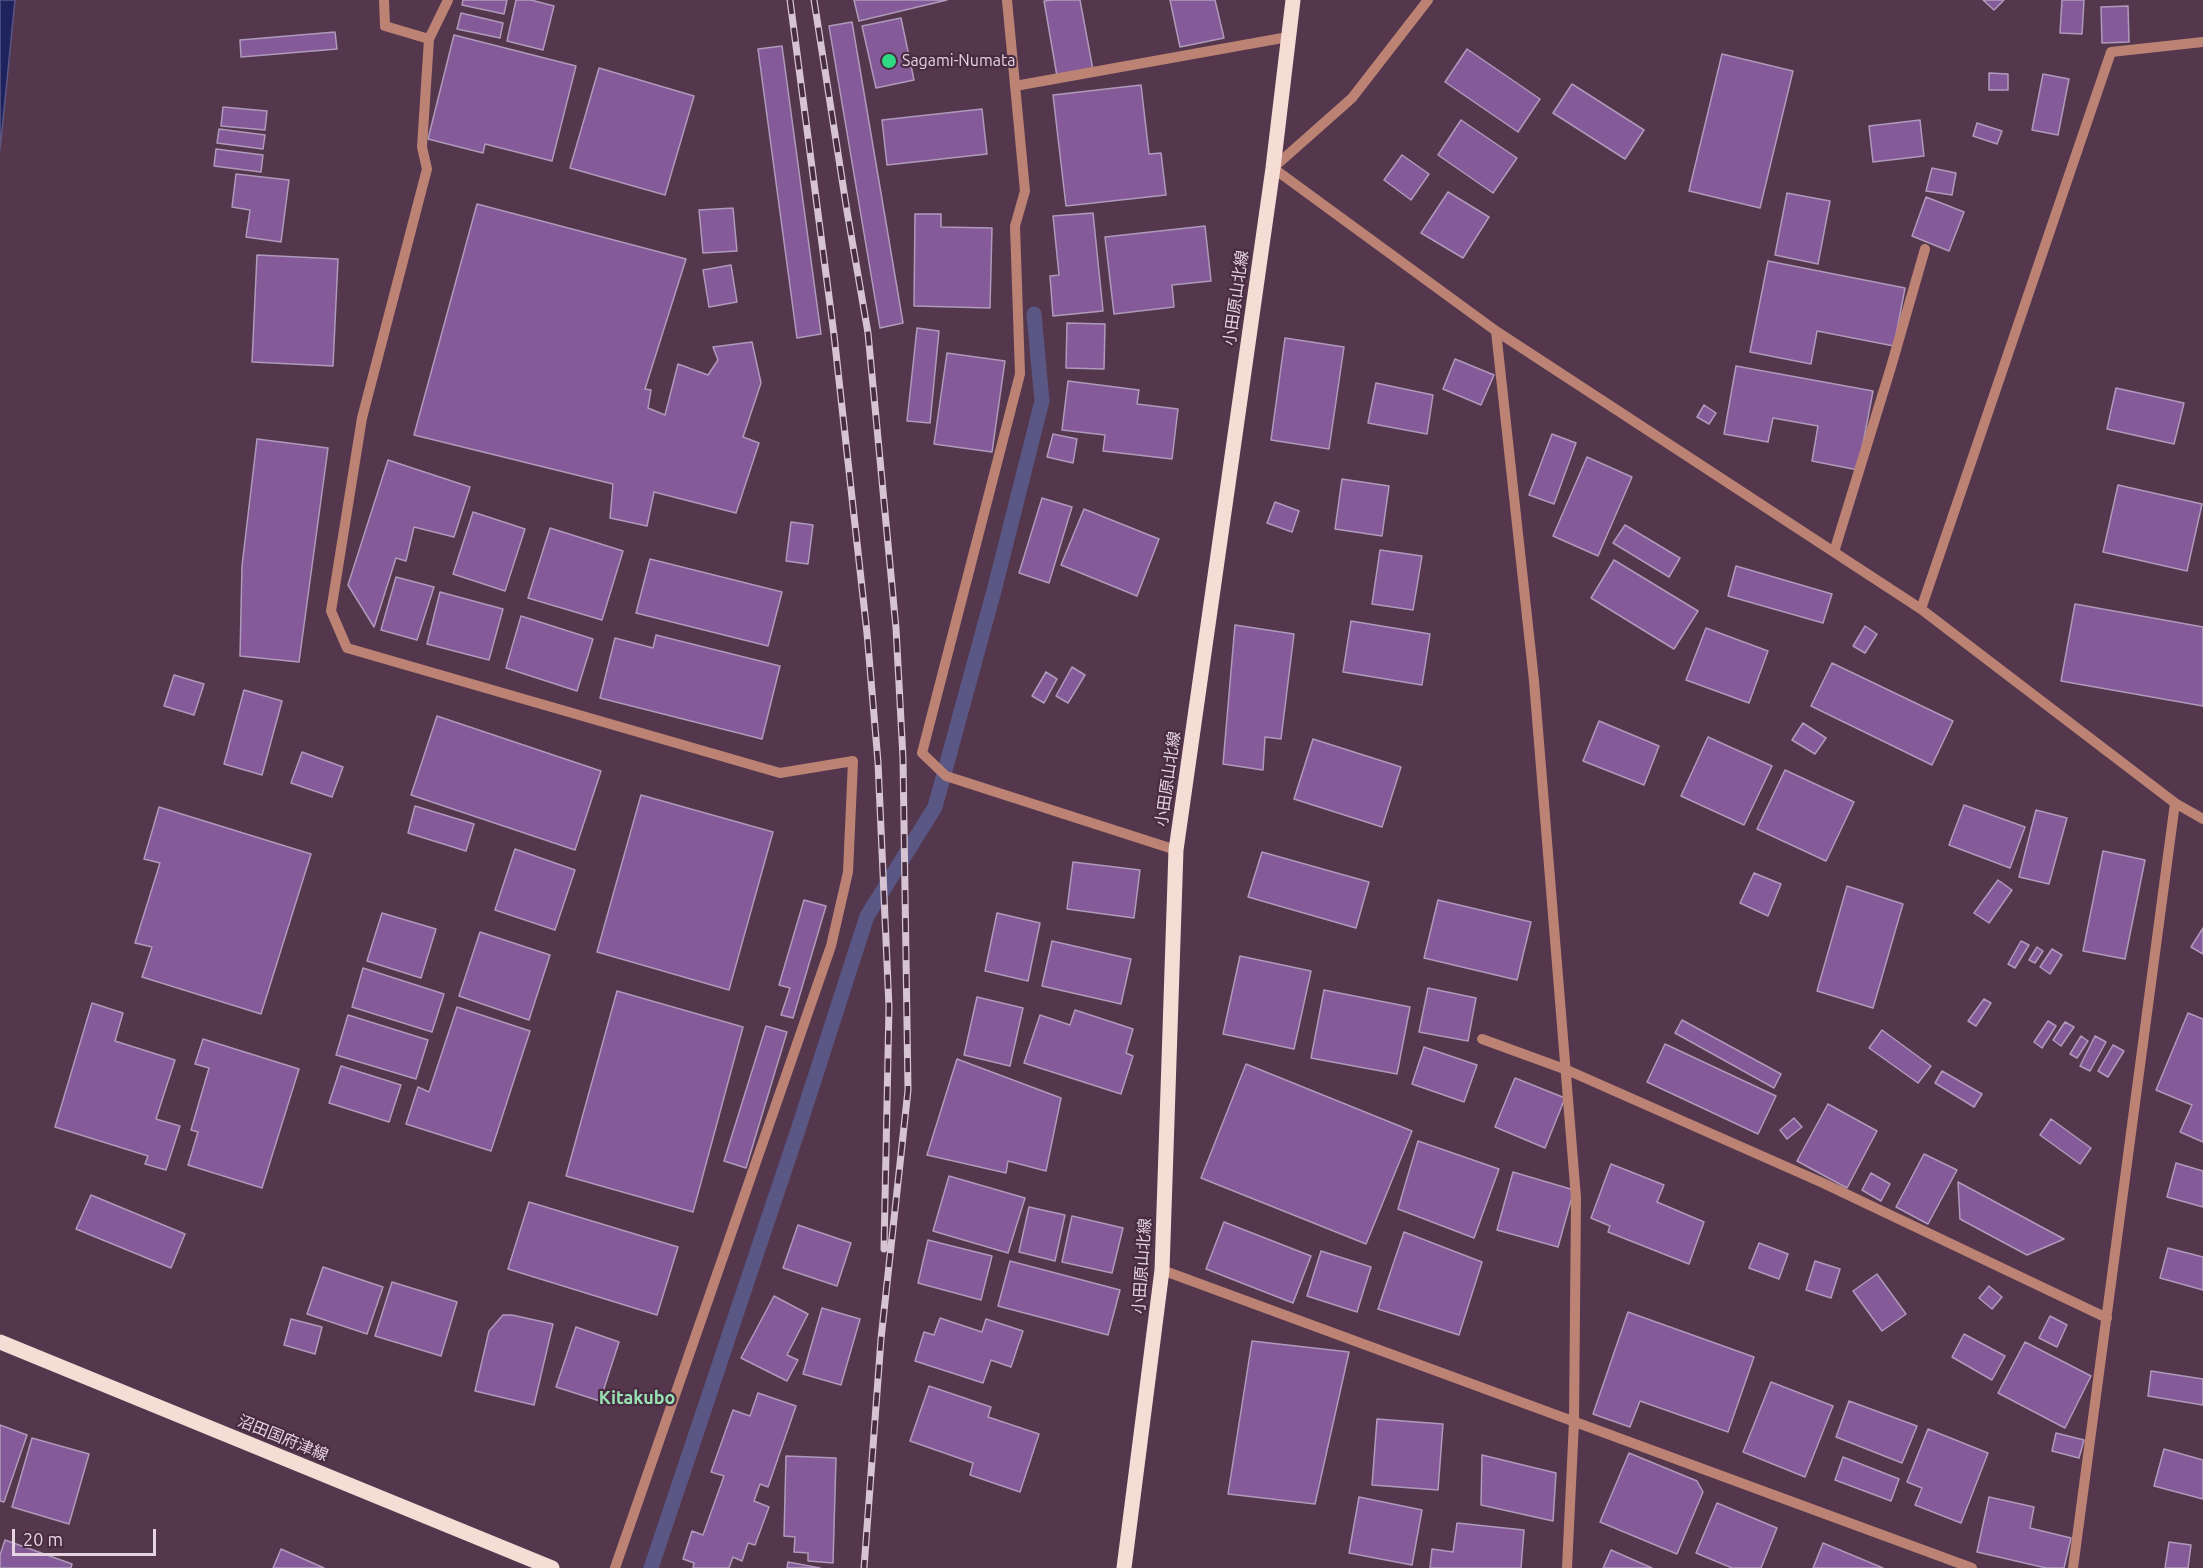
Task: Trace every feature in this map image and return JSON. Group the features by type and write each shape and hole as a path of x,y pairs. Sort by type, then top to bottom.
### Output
{"main road":[{"name":"小田原山北線","path":"1124,1568 1162,1270 1176,850 1273,168 1293,0"},
{"name":"沼田国府津線","path":"0,1342 552,1568"}],"street":[{"path":"384,0 385,26 429,39"},
{"path":"448,0 429,39 422,147 428,169 363,418 331,611 347,648 780,773 853,761 848,872 831,946 615,1568"},
{"path":"1007,0 1025,191 1015,226 1020,374 922,753 946,776 1176,850"},
{"path":"1428,0 1352,98 1273,168 1496,331 1921,609 2175,803 2203,819"},
{"path":"1015,86 1288,37"},
{"path":"1921,609 2111,52 2203,42"},
{"path":"1834,552 1925,249"},
{"path":"1496,331 1534,681 1576,1198 1574,1421 1567,1568"},
{"path":"2073,1568 2175,803"},
{"path":"1482,1039 1567,1070 1823,1183 2107,1318"},
{"path":"1162,1270 1972,1568"}],"shaded area":[{"path":"0,0 15,0 0,150"}],"building":[{"path":"463,0 507,0 504,14 462,5"},
{"path":"516,0 531,0 554,6 543,50 507,41"},
{"path":"854,0 947,0 859,21"},
{"path":"1080,0 1093,70 1057,76 1044,1"},
{"path":"1170,0 1215,0 1224,38 1180,47"},
{"path":"1983,0 2004,0 1994,10"},
{"path":"2062,0 2084,0 2082,34 2060,33"},
{"path":"2128,6 2129,42 2102,43 2101,7"},
{"path":"461,13 503,23 500,38 457,29"},
{"path":"901,18 914,80 876,88 862,26"},
{"path":"852,22 903,323 880,328 829,26"},
{"path":"335,32 337,49 241,57 240,40"},
{"path":"454,35 576,66 552,161 485,144 483,153 428,139"},
{"path":"782,46 821,334 797,338 758,49"},
{"path":"1467,49 1540,99 1518,132 1445,82"},
{"path":"1722,54 1793,71 1760,208 1689,191"},
{"path":"599,68 694,96 665,195 570,168"},
{"path":"1989,73 2008,74 2008,90 1989,90"},
{"path":"2043,74 2069,79 2058,135 2032,130"},
{"path":"1572,84 1644,130 1625,159 1553,113"},
{"path":"1141,85 1149,154 1161,153 1166,195 1066,206 1053,95"},
{"path":"223,107 267,111 265,130 221,126"},
{"path":"982,109 987,154 887,165 882,120"},
{"path":"1461,120 1517,158 1493,193 1438,155"},
{"path":"1920,120 1924,156 1873,162 1869,126"},
{"path":"1977,123 2002,131 1997,144 1973,136"},
{"path":"219,129 265,135 263,149 217,143"},
{"path":"216,149 263,155 261,172 214,166"},
{"path":"1402,155 1429,174 1411,200 1384,180"},
{"path":"1932,168 1956,173 1952,195 1926,191"},
{"path":"236,174 289,180 281,242 246,237 250,210 232,207"},
{"path":"1448,192 1489,217 1463,258 1421,233"},
{"path":"1787,193 1830,201 1818,264 1775,255"},
{"path":"1926,197 1964,212 1949,251 1912,236"},
{"path":"477,204 686,259 645,389 651,390 648,408 665,415 678,364 708,375 718,360 713,347 752,342 761,383 743,437 759,443 736,513 654,492 647,526 610,518 613,484 414,435"},
{"path":"733,208 737,251 703,253 699,210"},
{"path":"1093,213 1103,311 1053,316 1050,276 1059,275 1053,216"},
{"path":"915,214 941,214 941,227 992,228 990,308 914,306"},
{"path":"1205,226 1211,281 1172,285 1174,307 1114,314 1105,237"},
{"path":"257,255 338,259 333,366 252,362"},
{"path":"1768,261 1905,288 1894,346 1817,331 1811,364 1750,352"},
{"path":"731,265 737,302 709,307 703,270"},
{"path":"1067,323 1105,324 1104,369 1066,368"},
{"path":"917,328 939,331 930,423 907,421"},
{"path":"1285,338 1344,347 1329,449 1271,440"},
{"path":"947,353 1005,361 992,452 934,444"},
{"path":"1455,359 1494,375 1481,405 1443,389"},
{"path":"1736,366 1873,391 1858,470 1812,461 1818,426 1773,418 1768,442 1724,434"},
{"path":"1068,381 1139,390 1137,404 1178,409 1172,459 1103,451 1105,435 1062,430"},
{"path":"1376,383 1433,395 1427,434 1368,423"},
{"path":"2116,388 2184,403 2174,444 2107,429"},
{"path":"1704,405 1716,413 1709,424 1697,417"},
{"path":"1053,434 1077,439 1073,463 1047,457"},
{"path":"1552,434 1576,443 1554,504 1529,495"},
{"path":"257,439 328,448 299,662 240,656 242,566"},
{"path":"1587,457 1632,477 1598,556 1553,536"},
{"path":"388,460 470,487 454,537 414,527 406,561 396,558 374,627 348,585"},
{"path":"1342,479 1389,486 1382,536 1335,529"},
{"path":"2118,485 2202,504 2187,571 2103,552"},
{"path":"1042,498 1072,507 1049,583 1019,573"},
{"path":"1275,502 1299,511 1292,532 1267,523"},
{"path":"1084,509 1159,539 1137,596 1061,565"},
{"path":"473,512 525,529 505,591 453,574"},
{"path":"791,522 813,525 808,564 786,561"},
{"path":"1625,525 1680,558 1669,577 1613,543"},
{"path":"550,528 623,551 602,620 528,598"},
{"path":"1380,550 1422,556 1413,610 1372,604"},
{"path":"650,559 782,592 768,646 636,613"},
{"path":"1614,560 1698,611 1674,649 1591,598"},
{"path":"1736,566 1832,594 1823,623 1728,596"},
{"path":"396,577 434,587 417,640 381,630"},
{"path":"440,592 503,609 489,660 427,644"},
{"path":"2075,604 2203,627 2203,706 2061,681"},
{"path":"521,616 593,639 577,691 506,668"},
{"path":"1351,621 1430,634 1422,685 1343,672"},
{"path":"1235,625 1294,634 1281,739 1265,737 1263,770 1223,764"},
{"path":"1865,626 1877,634 1865,653 1853,646"},
{"path":"1706,628 1768,651 1749,703 1686,680"},
{"path":"656,635 780,666 762,739 600,698 615,638 653,648"},
{"path":"1832,663 1953,721 1932,765 1811,706"},
{"path":"1072,667 1085,675 1068,703 1056,696"},
{"path":"1046,672 1057,679 1044,703 1032,696"},
{"path":"174,675 204,684 194,715 164,706"},
{"path":"244,690 282,701 262,775 224,764"},
{"path":"437,716 601,771 575,850 411,795"},
{"path":"1599,721 1659,746 1644,785 1583,761"},
{"path":"1803,723 1826,738 1815,754 1792,740"},
{"path":"1708,737 1772,766 1744,825 1681,796"},
{"path":"1313,739 1401,767 1382,827 1294,799"},
{"path":"302,752 343,767 332,797 291,783"},
{"path":"1785,770 1854,802 1826,861 1757,829"},
{"path":"641,795 773,832 729,990 597,952"},
{"path":"1964,805 2025,827 2010,868 1949,845"},
{"path":"415,806 474,824 466,851 408,833"},
{"path":"159,807 311,854 261,1014 142,977 152,947 135,943 160,863 144,859"},
{"path":"2036,810 2067,818 2049,884 2019,877"},
{"path":"515,849 575,870 555,930 495,910"},
{"path":"2103,851 2145,860 2125,959 2083,951"},
{"path":"1262,852 1369,882 1356,928 1248,897"},
{"path":"1073,862 1140,870 1134,918 1067,909"},
{"path":"1754,873 1781,884 1768,916 1740,903"},
{"path":"1998,880 2012,890 1989,923 1974,913"},
{"path":"1847,886 1903,904 1873,1008 1817,991"},
{"path":"804,900 826,906 793,1018 781,1015 790,988 779,985"},
{"path":"1438,900 1531,922 1517,980 1424,958"},
{"path":"382,913 436,929 421,978 367,961"},
{"path":"997,913 1040,923 1028,981 985,971"},
{"path":"2203,928 2203,954 2191,947"},
{"path":"480,932 550,955 529,1020 459,996"},
{"path":"1052,941 1131,959 1121,1004 1042,986"},
{"path":"2021,941 2029,945 2015,968 2008,964"},
{"path":"2037,947 2043,951 2035,963 2029,960"},
{"path":"2052,949 2062,955 2050,974 2040,967"},
{"path":"1240,956 1311,971 1294,1049 1223,1034"},
{"path":"363,968 444,994 432,1032 352,1007"},
{"path":"1428,988 1476,998 1468,1041 1419,1032"},
{"path":"1324,990 1410,1007 1397,1074 1311,1058"},
{"path":"617,991 743,1027 693,1212 566,1176"},
{"path":"977,997 1023,1008 1010,1066 964,1055"},
{"path":"1984,999 1991,1003 1976,1026 1968,1021"},
{"path":"92,1003 123,1013 115,1041 175,1060 156,1119 180,1126 166,1170 145,1164 148,1156 55,1127"},
{"path":"457,1007 530,1031 491,1151 406,1124 418,1087 429,1092"},
{"path":"1075,1010 1133,1029 1126,1053 1133,1056 1121,1094 1024,1063 1040,1015 1070,1025"},
{"path":"2188,1013 2203,1019 2203,1142 2180,1132 2192,1105 2156,1090"},
{"path":"348,1015 428,1040 416,1079 336,1055"},
{"path":"1682,1020 1781,1074 1774,1088 1675,1033"},
{"path":"2048,1021 2056,1026 2042,1048 2034,1042"},
{"path":"2065,1022 2074,1027 2061,1046 2053,1040"},
{"path":"766,1026 787,1032 746,1168 724,1161"},
{"path":"1882,1030 1931,1066 1918,1083 1869,1048"},
{"path":"2081,1036 2088,1041 2077,1058 2070,1054"},
{"path":"2095,1036 2106,1042 2090,1071 2080,1066"},
{"path":"203,1039 299,1069 262,1188 188,1165 198,1132 191,1130 209,1068 195,1064"},
{"path":"1665,1044 1776,1096 1758,1134 1647,1082"},
{"path":"2113,1045 2124,1051 2108,1077 2098,1071"},
{"path":"1424,1047 1477,1065 1464,1102 1412,1084"},
{"path":"957,1059 1061,1098 1046,1171 1008,1161 1006,1173 927,1155"},
{"path":"1246,1064 1412,1131 1366,1244 1201,1178"},
{"path":"341,1066 401,1085 389,1122 329,1103"},
{"path":"1942,1071 1982,1094 1974,1107 1935,1083"},
{"path":"1515,1078 1565,1098 1545,1148 1495,1127"},
{"path":"1828,1104 1877,1131 1847,1188 1797,1161"},
{"path":"1794,1118 1802,1127 1787,1139 1780,1130"},
{"path":"2051,1119 2091,1148 2080,1164 2040,1135"},
{"path":"1418,1141 1499,1169 1474,1238 1398,1209"},
{"path":"1924,1154 1957,1170 1928,1224 1896,1207"},
{"path":"2176,1163 2203,1171 2203,1207 2167,1197"},
{"path":"1611,1164 1664,1185 1657,1202 1704,1222 1689,1264 1608,1232 1610,1226 1591,1218"},
{"path":"1513,1172 1574,1190 1558,1247 1497,1230"},
{"path":"1871,1173 1890,1184 1881,1201 1862,1190"},
{"path":"949,1176 1025,1198 1008,1253 933,1231"},
{"path":"1958,1182 2064,1239 2027,1255 1960,1219"},
{"path":"91,1195 185,1234 171,1268 76,1229"},
{"path":"529,1202 678,1247 657,1315 508,1269"},
{"path":"1029,1207 1065,1215 1055,1261 1019,1252"},
{"path":"1072,1216 1123,1228 1112,1273 1062,1262"},
{"path":"1224,1222 1311,1256 1293,1303 1206,1269"},
{"path":"798,1225 851,1243 837,1286 783,1268"},
{"path":"1404,1232 1482,1262 1459,1335 1378,1309"},
{"path":"928,1240 992,1256 981,1300 918,1283"},
{"path":"1759,1243 1788,1254 1779,1279 1749,1268"},
{"path":"2168,1248 2203,1257 2203,1290 2160,1278"},
{"path":"1321,1251 1371,1267 1357,1312 1307,1296"},
{"path":"1010,1261 1120,1290 1108,1335 998,1306"},
{"path":"1815,1261 1840,1269 1831,1298 1806,1290"},
{"path":"323,1267 383,1287 367,1334 307,1314"},
{"path":"1877,1274 1906,1314 1882,1331 1853,1291"},
{"path":"392,1282 457,1302 441,1356 375,1336"},
{"path":"1989,1286 2002,1297 1992,1309 1979,1298"},
{"path":"774,1296 808,1314 787,1355 798,1360 787,1381 741,1358"},
{"path":"822,1308 860,1319 841,1385 803,1374"},
{"path":"1628,1312 1754,1357 1728,1432 1640,1401 1630,1427 1593,1414"},
{"path":"503,1315 553,1324 534,1405 475,1391 489,1331"},
{"path":"2050,1316 2067,1325 2057,1347 2039,1338"},
{"path":"940,1318 982,1332 986,1319 1023,1331 1011,1367 991,1360 983,1383 915,1361 924,1332 934,1335"},
{"path":"291,1319 322,1327 315,1354 284,1345"},
{"path":"576,1327 619,1342 600,1401 556,1387"},
{"path":"1964,1334 2005,1356 1992,1380 1952,1357"},
{"path":"1252,1341 1349,1352 1315,1504 1228,1494"},
{"path":"2025,1342 2091,1376 2065,1428 1998,1393"},
{"path":"2151,1371 2203,1379 2203,1405 2148,1396"},
{"path":"1771,1382 1833,1406 1805,1477 1743,1452"},
{"path":"929,1386 991,1407 988,1417 1039,1434 1020,1492 970,1475 973,1463 910,1441"},
{"path":"758,1393 796,1406 768,1487 760,1484 754,1501 769,1507 755,1545 748,1543 742,1561 733,1557 729,1568 693,1568 694,1563 683,1559 692,1531 703,1535 724,1476 711,1472 733,1410 750,1416"},
{"path":"1849,1401 1917,1426 1902,1463 1836,1437"},
{"path":"1377,1419 1443,1424 1438,1490 1372,1485"},
{"path":"0,1425 27,1435 4,1502 0,1501"},
{"path":"1928,1429 1988,1453 1961,1523 1915,1505 1922,1488 1907,1482"},
{"path":"2056,1433 2084,1440 2079,1458 2052,1451"},
{"path":"32,1438 89,1454 69,1524 12,1507"},
{"path":"2164,1449 2203,1460 2203,1499 2154,1486"},
{"path":"1629,1453 1697,1481 1703,1492 1677,1554 1600,1522"},
{"path":"1482,1455 1556,1473 1553,1521 1481,1505"},
{"path":"786,1456 836,1458 833,1563 808,1561 808,1553 794,1552 795,1537 784,1536"},
{"path":"1843,1457 1899,1479 1891,1501 1835,1480"},
{"path":"1359,1497 1422,1510 1412,1565 1349,1553"},
{"path":"1989,1497 2034,1507 2030,1528 2071,1538 2064,1568 2046,1568 1977,1552"},
{"path":"1717,1503 1777,1528 1761,1568 1732,1568 1696,1553"},
{"path":"1457,1523 1524,1530 1521,1568 1430,1568 1432,1549 1453,1552"},
{"path":"5,1540 72,1564 71,1568 0,1568 0,1555"},
{"path":"2169,1542 2191,1545 2188,1568 2165,1568"},
{"path":"1823,1543 1883,1568 1813,1568"},
{"path":"281,1549 324,1568 273,1568"},
{"path":"1611,1550 1652,1568 1603,1568"},
{"path":"788,1562 820,1568 787,1568"}],"waterway":[{"path":"651,1568 867,916 935,807 995,587 1042,401 1034,314"}],"railway":[{"path":"790,0 834,335 867,633 878,762 889,1007 884,1249"},
{"path":"814,0 868,333 896,628 903,758 908,1090 881,1339 864,1568"}],"place":[{"name":"Sagami-Numata","path":"889,61"}],"district":[{"name":"Kitakubo","path":"637,1398"}]}
